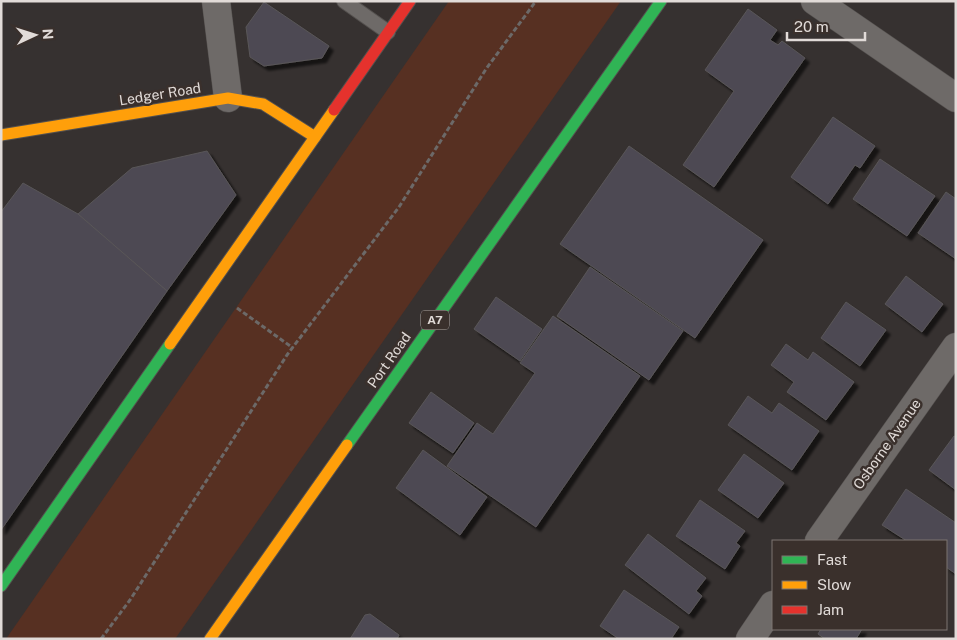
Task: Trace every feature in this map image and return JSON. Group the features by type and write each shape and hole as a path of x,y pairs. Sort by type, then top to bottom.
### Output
{"main road":[{"path":"1,586 410,1"},
{"name":"Port Road","path":"210,639 661,1"},
{"name":"Ledger Road","path":"1,135 228,98 263,104 316,137"}],"street":[{"path":"216,1 228,98"},
{"path":"815,1 956,98"},
{"name":"Osborne Avenue","path":"820,540 956,347"},
{"path":"750,639 772,607"}],"lane":[{"path":"344,1 388,32"}],"path":[{"path":"101,639 130,600 293,348 399,207 486,69 536,1"},
{"path":"237,308 293,348"}],"shaded area":[{"path":"449,1 621,1 175,639 6,639"}],"building":[{"path":"264,2 329,46 322,58 264,66 250,57 246,27"},
{"path":"748,9 777,30 770,40 778,45 782,41 805,58 714,187 683,165 734,91 705,70"},
{"path":"833,117 875,146 860,168 855,165 828,204 791,177"},
{"path":"629,146 763,240 695,338 560,244"},
{"path":"207,151 236,195 167,291 78,214 132,168"},
{"path":"880,159 935,196 907,236 853,199"},
{"path":"23,183 78,214 167,291 1,530 1,212"},
{"path":"946,192 956,199 956,259 918,233"},
{"path":"590,267 683,331 649,380 557,316"},
{"path":"906,276 943,304 922,332 885,304"},
{"path":"496,297 542,329 520,361 474,329"},
{"path":"846,302 886,330 860,366 821,338"},
{"path":"553,316 640,376 536,527 447,466 477,423 493,434 535,373 520,363"},
{"path":"786,344 808,360 813,352 854,382 826,420 787,392 794,382 771,365"},
{"path":"431,392 474,423 453,453 409,423"},
{"path":"748,396 772,413 779,403 819,431 792,470 728,425"},
{"path":"954,436 956,437 956,490 929,470"},
{"path":"423,450 487,497 460,535 396,488"},
{"path":"744,454 784,483 758,518 718,490"},
{"path":"906,489 956,523 956,574 947,568 947,540 905,540 882,525"},
{"path":"700,500 745,531 736,543 740,546 725,569 676,536"},
{"path":"648,534 706,578 696,591 702,596 689,614 625,565"},
{"path":"624,590 679,627 671,639 619,639 600,626"},
{"path":"370,614 399,635 397,639 350,639 365,615"},
{"path":"820,630 861,630 856,639 825,639 818,634"}],"traffic: fast":[{"path":"347,445 661,1"},
{"path":"1,586 170,344"}],"traffic: slow":[{"path":"1,135 228,98 263,104 315,137"},
{"path":"170,344 334,110"},
{"path":"210,639 347,445"}],"traffic: jam":[{"path":"334,110 410,1"}]}
